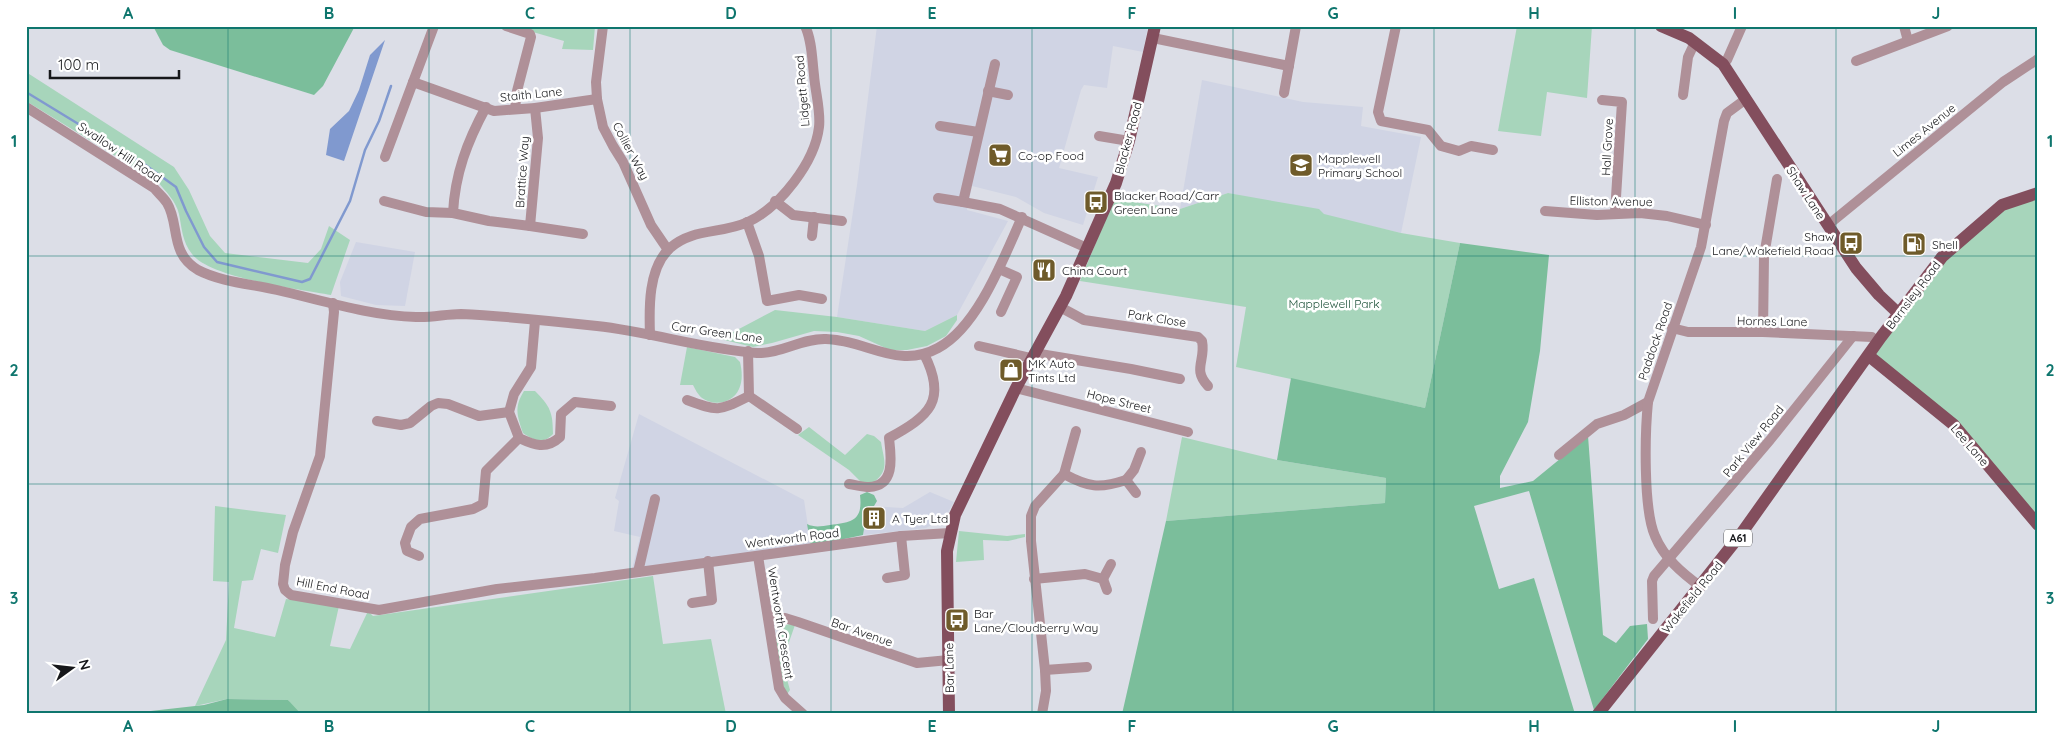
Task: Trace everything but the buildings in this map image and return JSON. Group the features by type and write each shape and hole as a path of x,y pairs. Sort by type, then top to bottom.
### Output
{"main road":[{"name":"Shaw Lane","path":"1661,26 1695,42 1723,64 1856,268 1879,295 1899,314"},
{"name":"Blacker Road","path":"950,533 959,504 1016,388 1060,307 1116,184 1129,141 1154,32"},
{"name":"Barnsley Road","path":"1868,356 1942,257 2002,205 2038,193"},
{"name":"Lee Lane","path":"1868,356 1954,425 2038,525"},
{"name":"Wakefield Road","path":"1598,714 1700,587 1784,476 1868,356"},
{"name":"Bar Lane","path":"949,714 947,551 950,533"}],"street":[{"path":"385,157 434,26"},
{"path":"506,26 530,34 531,37 517,91 515,109"},
{"name":"Collier Way","path":"603,26 597,68 597,99 603,127 624,162 651,225 668,250"},
{"name":"Lidgett Road","path":"650,335 649,301 659,264 668,250 689,236 747,222 763,213 792,183 806,164 816,145 819,125 811,51 808,32 805,26"},
{"path":"1284,93 1296,26"},
{"path":"1396,26 1378,112 1381,122 1428,130 1441,146 1459,151 1471,146 1493,150"},
{"path":"1723,64 1727,60 1742,26"},
{"path":"1904,26 1908,41"},
{"path":"1856,61 1948,26"},
{"path":"1154,32 1289,66"},
{"path":"1683,94 1688,57 1695,42"},
{"name":"Limes Avenue","path":"1828,225 1995,88 2038,59"},
{"path":"963,202 994,64"},
{"name":"Staith Lane","path":"413,82 494,111 535,108 597,99"},
{"path":"988,91 1008,95"},
{"name":"Hall Grove","path":"1602,100 1622,102 1615,213"},
{"name":"Paddock Road","path":"1700,587 1682,573 1670,560 1656,539 1650,520 1647,445 1648,402 1701,247 1724,121 1727,113 1746,100"},
{"name":"Swallow Hill Road","path":"26,107 154,188 168,204 176,240 184,256 197,269 223,279 333,303"},
{"path":"453,213 458,173 470,137 486,108"},
{"name":"Brattice Way","path":"384,201 426,212 453,213 489,221 530,226 538,138 535,108"},
{"path":"940,126 978,132"},
{"path":"1100,136 1129,141"},
{"path":"1763,332 1764,256 1777,179"},
{"path":"938,198 1000,209 1022,217 1087,248"},
{"path":"775,201 793,215 842,221"},
{"name":"Elliston Avenue","path":"1545,211 1597,215 1640,213 1667,216 1706,225"},
{"path":"812,236 814,217"},
{"name":"Carr Green Lane","path":"333,303 416,317 459,314 599,326 761,353 778,350 811,339 822,338 851,342 892,356 903,357 924,354 939,348 950,340 967,322 999,269 1022,217"},
{"path":"747,222 759,256 767,301 799,295 822,300"},
{"path":"530,226 583,234"},
{"path":"999,269 1017,277 1001,312"},
{"name":"Hill End Road","path":"333,303 334,312 320,456 291,540 285,565 283,584 285,590 291,594 379,610 497,589 638,572"},
{"name":"Park Close","path":"1060,307 1084,320 1198,337 1202,341 1203,346 1199,371 1201,378 1208,386"},
{"path":"535,321 531,367 514,394 509,412 518,438 544,447 554,443 560,437 560,414 575,402 611,406"},
{"name":"Hornes Lane","path":"1672,328 1688,332 1763,332 1872,337"},
{"name":"Park View Road","path":"1653,618 1652,581 1654,576 1670,560 1770,440 1853,336"},
{"path":"979,346 1122,367 1180,379"},
{"path":"748,351 749,396"},
{"path":"849,484 870,487 878,485 885,480 890,474 891,466 889,438 916,423 929,408 934,391 934,380 924,354"},
{"name":"Hope Street","path":"1016,388 1188,432"},
{"path":"687,400 711,409 725,408 749,396"},
{"path":"749,396 798,429"},
{"path":"1559,456 1597,424 1624,415 1648,402"},
{"path":"377,421 402,425 410,423 431,406 438,403 448,404 479,416 509,412"},
{"path":"1042,714 1046,691 1045,670 1030,541 1032,516 1035,506 1064,474 1076,431"},
{"path":"419,556 407,551 405,543 411,526 420,519 473,509 483,504 486,471 518,438"},
{"path":"1064,474 1088,486 1113,484 1126,480 1134,470 1141,452"},
{"path":"1126,480 1136,493"},
{"path":"638,572 655,499"},
{"name":"Wentworth Road","path":"638,572 901,536 950,533"},
{"path":"887,578 905,575 901,536"},
{"name":"Wentworth Crescent","path":"758,556 779,688 785,698 803,714"},
{"path":"692,603 712,600 708,561"},
{"path":"1107,590 1103,579 1111,564"},
{"path":"1034,579 1085,574 1103,579"},
{"name":"Bar Avenue","path":"768,617 785,618 798,622 916,663 949,660"},
{"path":"1045,670 1087,667"}],"shaded area":[{"path":"877,26 1148,26 1143,52 1113,46 1107,88 1084,85 1081,90 1059,168 1098,177 1083,225 1044,213 1016,197 972,186 967,210 1008,221 957,315 925,331 837,317 857,185"},
{"name":"Mapplewell Primary School","path":"1202,80 1303,102 1363,107 1361,126 1421,137 1401,233 1228,193 1180,209"},
{"path":"356,242 415,252 405,306 376,305 341,296 340,282"},
{"path":"639,414 804,500 811,546 632,569 640,537 614,531 619,501 615,498"},
{"path":"930,492 954,502 947,514 939,521 926,528 863,535 868,506 903,508"}],"green space":[{"path":"153,26 355,26 323,86 314,95 170,50 163,45"},
{"path":"527,26 595,26 593,50 562,49 564,41 526,30"},
{"path":"1517,26 1592,26 1587,98 1547,92 1541,136 1498,131"},
{"path":"26,72 174,167 189,190 210,236 225,253 308,263 321,249 329,226 350,240 331,295 235,276 217,270 202,262 192,254 184,240 176,205 158,182 26,101"},
{"name":"Mapplewell Park","path":"1228,193 1319,209 1324,214 1401,233 1460,243 1425,408 1236,367 1246,307 1080,281 1114,199 1180,209"},
{"path":"2038,193 2038,525 1954,425 1869,356 1942,257 2002,205"},
{"path":"1460,243 1549,255 1540,351 1528,422 1500,476 1500,488 1533,481 1588,436 1603,635 1616,643 1630,626 1647,624 1648,639 1594,710 1529,491 1474,506 1499,589 1534,578 1575,714 1122,714 1166,521 1385,503 1386,478 1277,460 1291,378 1425,408"},
{"path":"775,310 837,317 925,331 957,315 957,320 946,336 927,346 907,350 890,350 859,336 837,332 814,331 753,347 720,339"},
{"path":"687,347 735,357 740,362 742,372 741,383 732,398 717,403 707,401 701,397 693,385 680,385"},
{"path":"524,391 535,391 550,410 553,434 545,440 538,441 523,433 519,421 518,407"},
{"path":"809,427 845,455 867,434 874,436 881,442 884,460 882,474 873,483 861,482 849,470 798,435"},
{"path":"1182,437 1277,460 1386,478 1385,503 1166,521"},
{"path":"867,492 874,495 877,501 874,506 868,506 863,535 811,546 807,524 818,526 838,524 854,519 860,510 860,495"},
{"path":"215,506 286,515 278,553 261,549 253,580 242,581 234,628 275,637 286,599 339,606 330,646 350,649 368,611 373,616 653,576 663,644 711,639 726,714 298,714 288,700 227,699 195,706 226,640 229,582 213,581"},
{"path":"959,531 1007,536 1025,534 1025,537 1008,541 983,540 984,560 956,562"},
{"path":"789,624 795,625 782,662 790,690 787,694 784,690 775,637 781,627"},
{"path":"227,699 288,700 301,714 124,714 204,705"}],"water":[{"path":"385,40 344,161 326,155 330,129 349,111 359,90 370,55"}],"waterway":[{"path":"26,92 144,164 176,187 204,247 217,262 302,282 310,279 350,201 365,150 379,121 391,86"}],"place":[{"name":"Co-op Food","path":"1000,155"},
{"name":"Mapplewell Primary School","path":"1301,165"},
{"name":"Blacker Road/Carr Green Lane","path":"1096,202"},
{"name":"Shaw Lane/Wakefield Road","path":"1851,243"},
{"name":"Shell","path":"1914,244"},
{"name":"China Court","path":"1044,270"},
{"name":"MK Auto Tints Ltd","path":"1011,370"},
{"name":"A Tyer Ltd","path":"874,518"},
{"name":"Bar Lane/Cloudberry Way","path":"957,620"}]}
